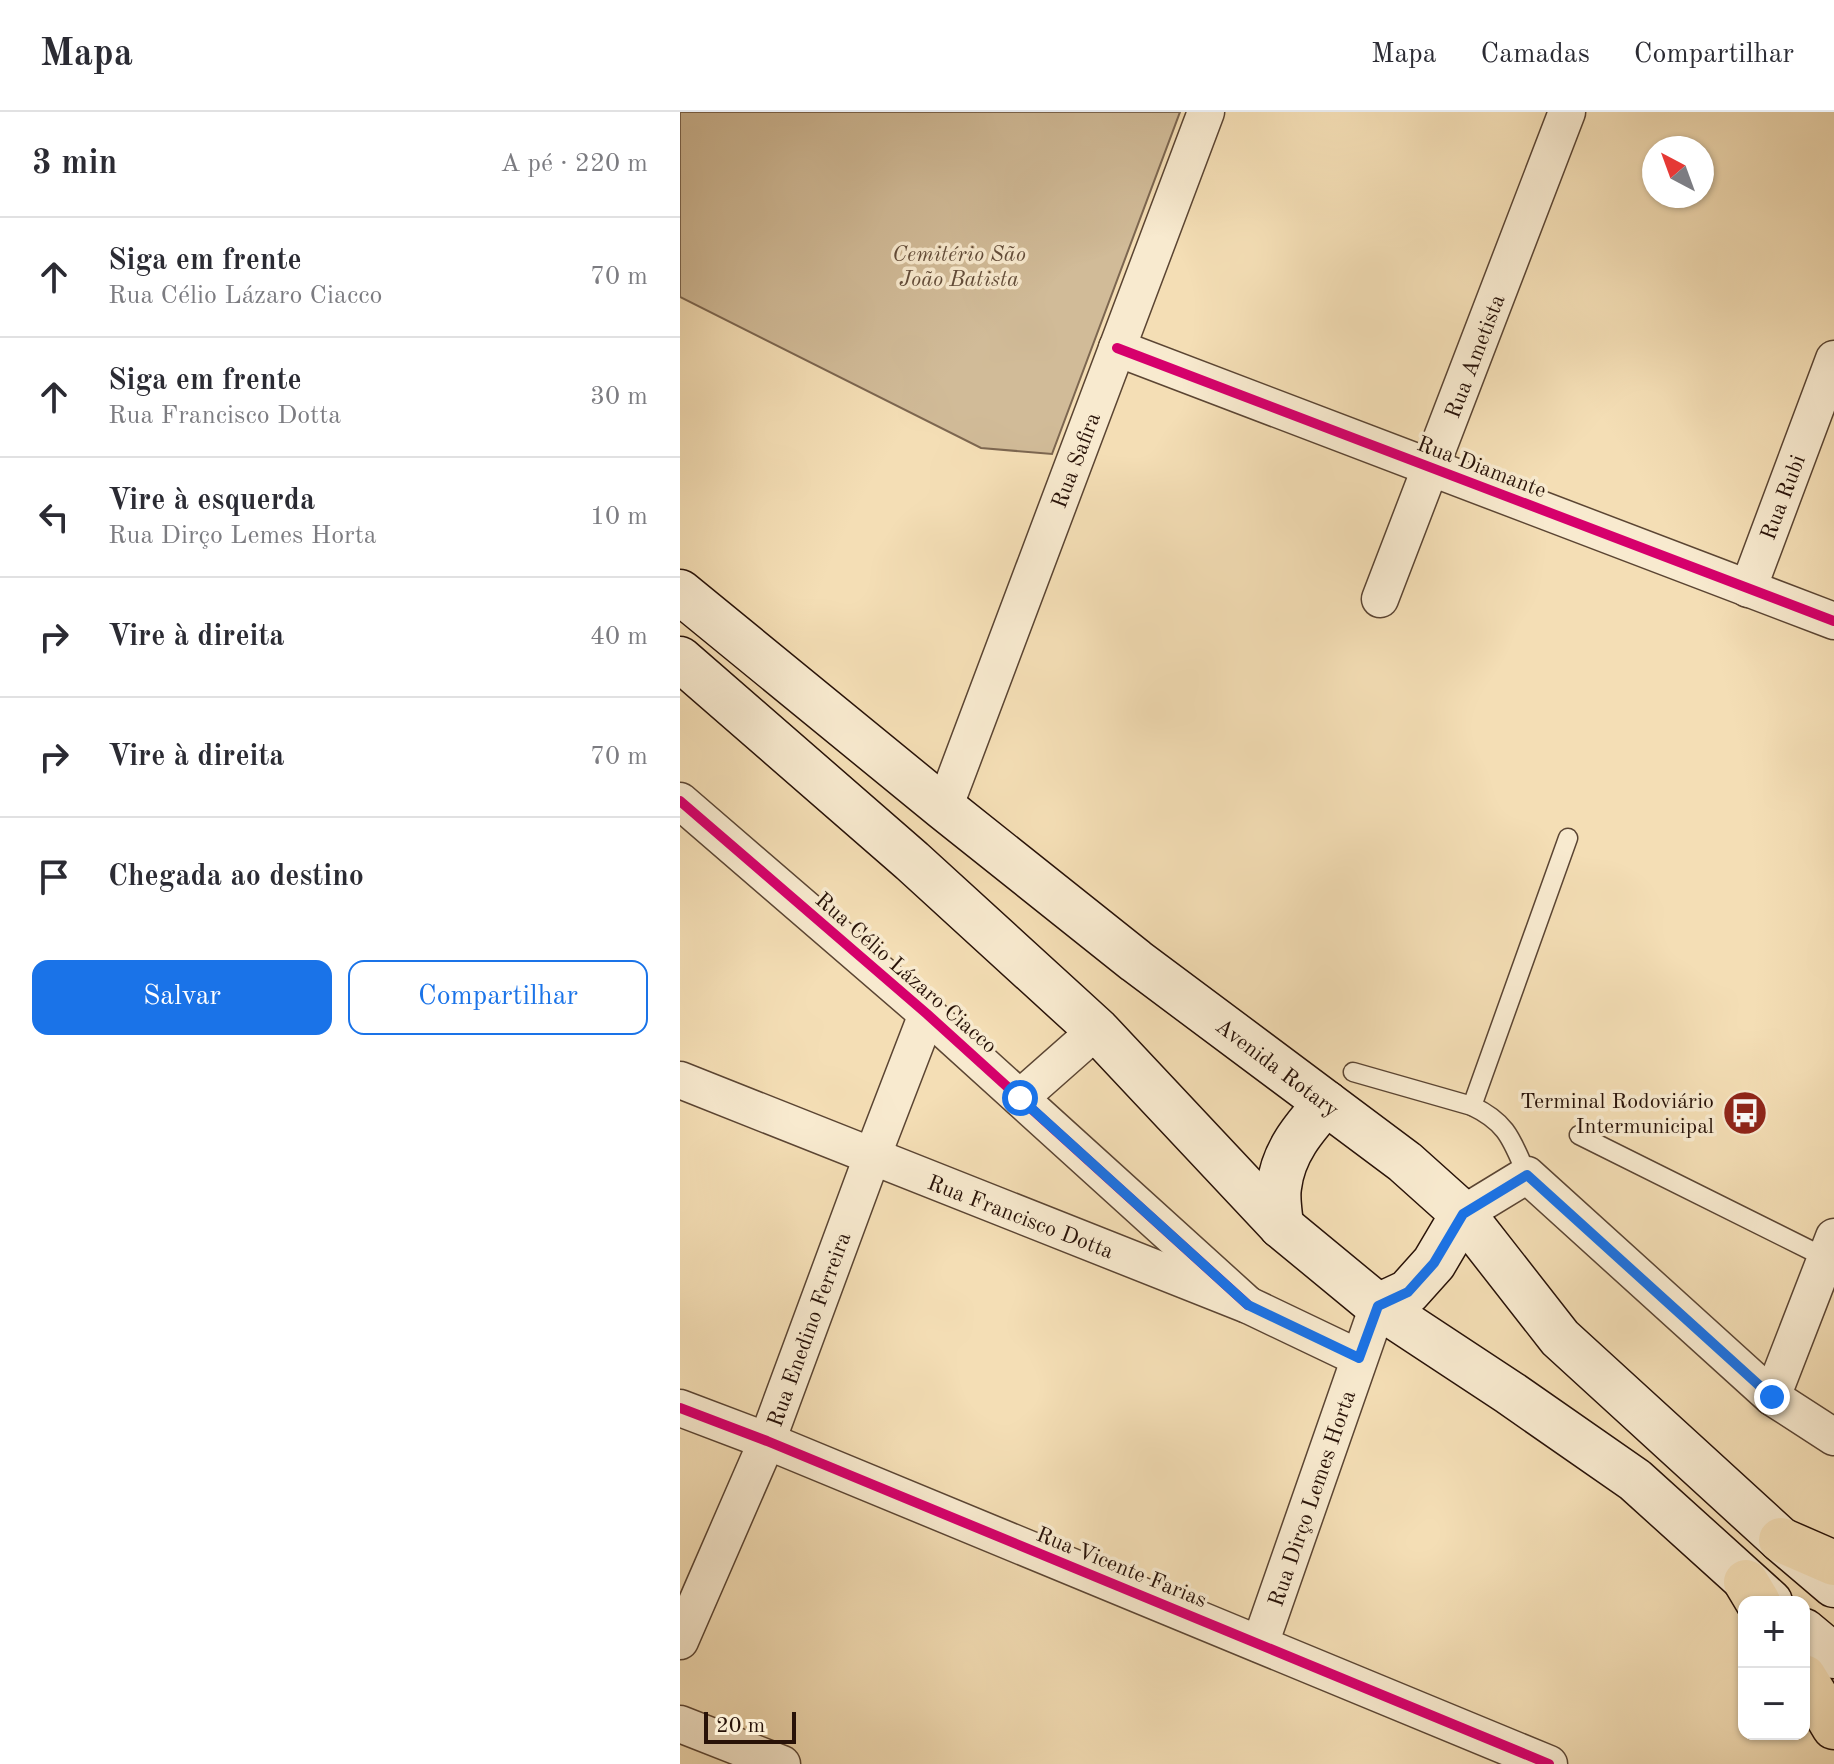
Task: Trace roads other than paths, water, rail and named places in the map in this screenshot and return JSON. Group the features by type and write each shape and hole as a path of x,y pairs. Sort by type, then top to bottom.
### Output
{"highway":[{"path":"1781,1540 1834,1563"},
{"path":"1810,1687 1834,1727"}],"main road":[{"name":"Avenida Rotary","path":"680,592 1136,961 1340,1088 1405,1162 1463,1214 1560,1338 1834,1585"},
{"path":"680,659 912,861 1097,1030 1281,1226 1378,1306 1635,1480 1758,1595"},
{"path":"1281,1226 1278,1189 1286,1157 1305,1127 1340,1088"},
{"path":"1378,1306 1408,1292 1434,1263 1463,1214"},
{"path":"1810,1636 1834,1656"}],"street":[{"name":"Rua Safira","path":"944,808 1206,112"},
{"name":"Rua Ametista","path":"1380,599 1567,112"},
{"name":"Rua Diamante","path":"1117,348 1834,621"},
{"name":"Rua Rubi","path":"1748,589 1834,359"},
{"name":"Rua Célio Lázaro Ciacco","path":"680,801 927,1014 1248,1305"},
{"name":"Rua Enedino Ferreira","path":"680,1641 767,1441 927,1014"},
{"path":"1020,1098 1097,1030"},
{"name":"Rua Francisco Dotta","path":"680,1080 1248,1305 1359,1358"},
{"path":"1463,1214 1527,1175 1772,1397 1834,1437"},
{"path":"1772,1397 1830,1248"},
{"name":"Rua Dirço Lemes Horta","path":"1260,1644 1378,1306"},
{"name":"Rua Vicente Farias","path":"680,1408 767,1441 1549,1764"},
{"path":"680,1724 782,1764"}],"lane":[{"path":"1472,1106 1568,838"},
{"path":"1340,1088 1472,1106 1502,1125 1527,1175"},
{"path":"1579,1135 1830,1248"}],"place":[{"name":"Terminal Rodoviário Intermunicipal","path":"1745,1113"}],"park label":[{"name":"Cemitério São João Batista","path":"959,266"}]}
